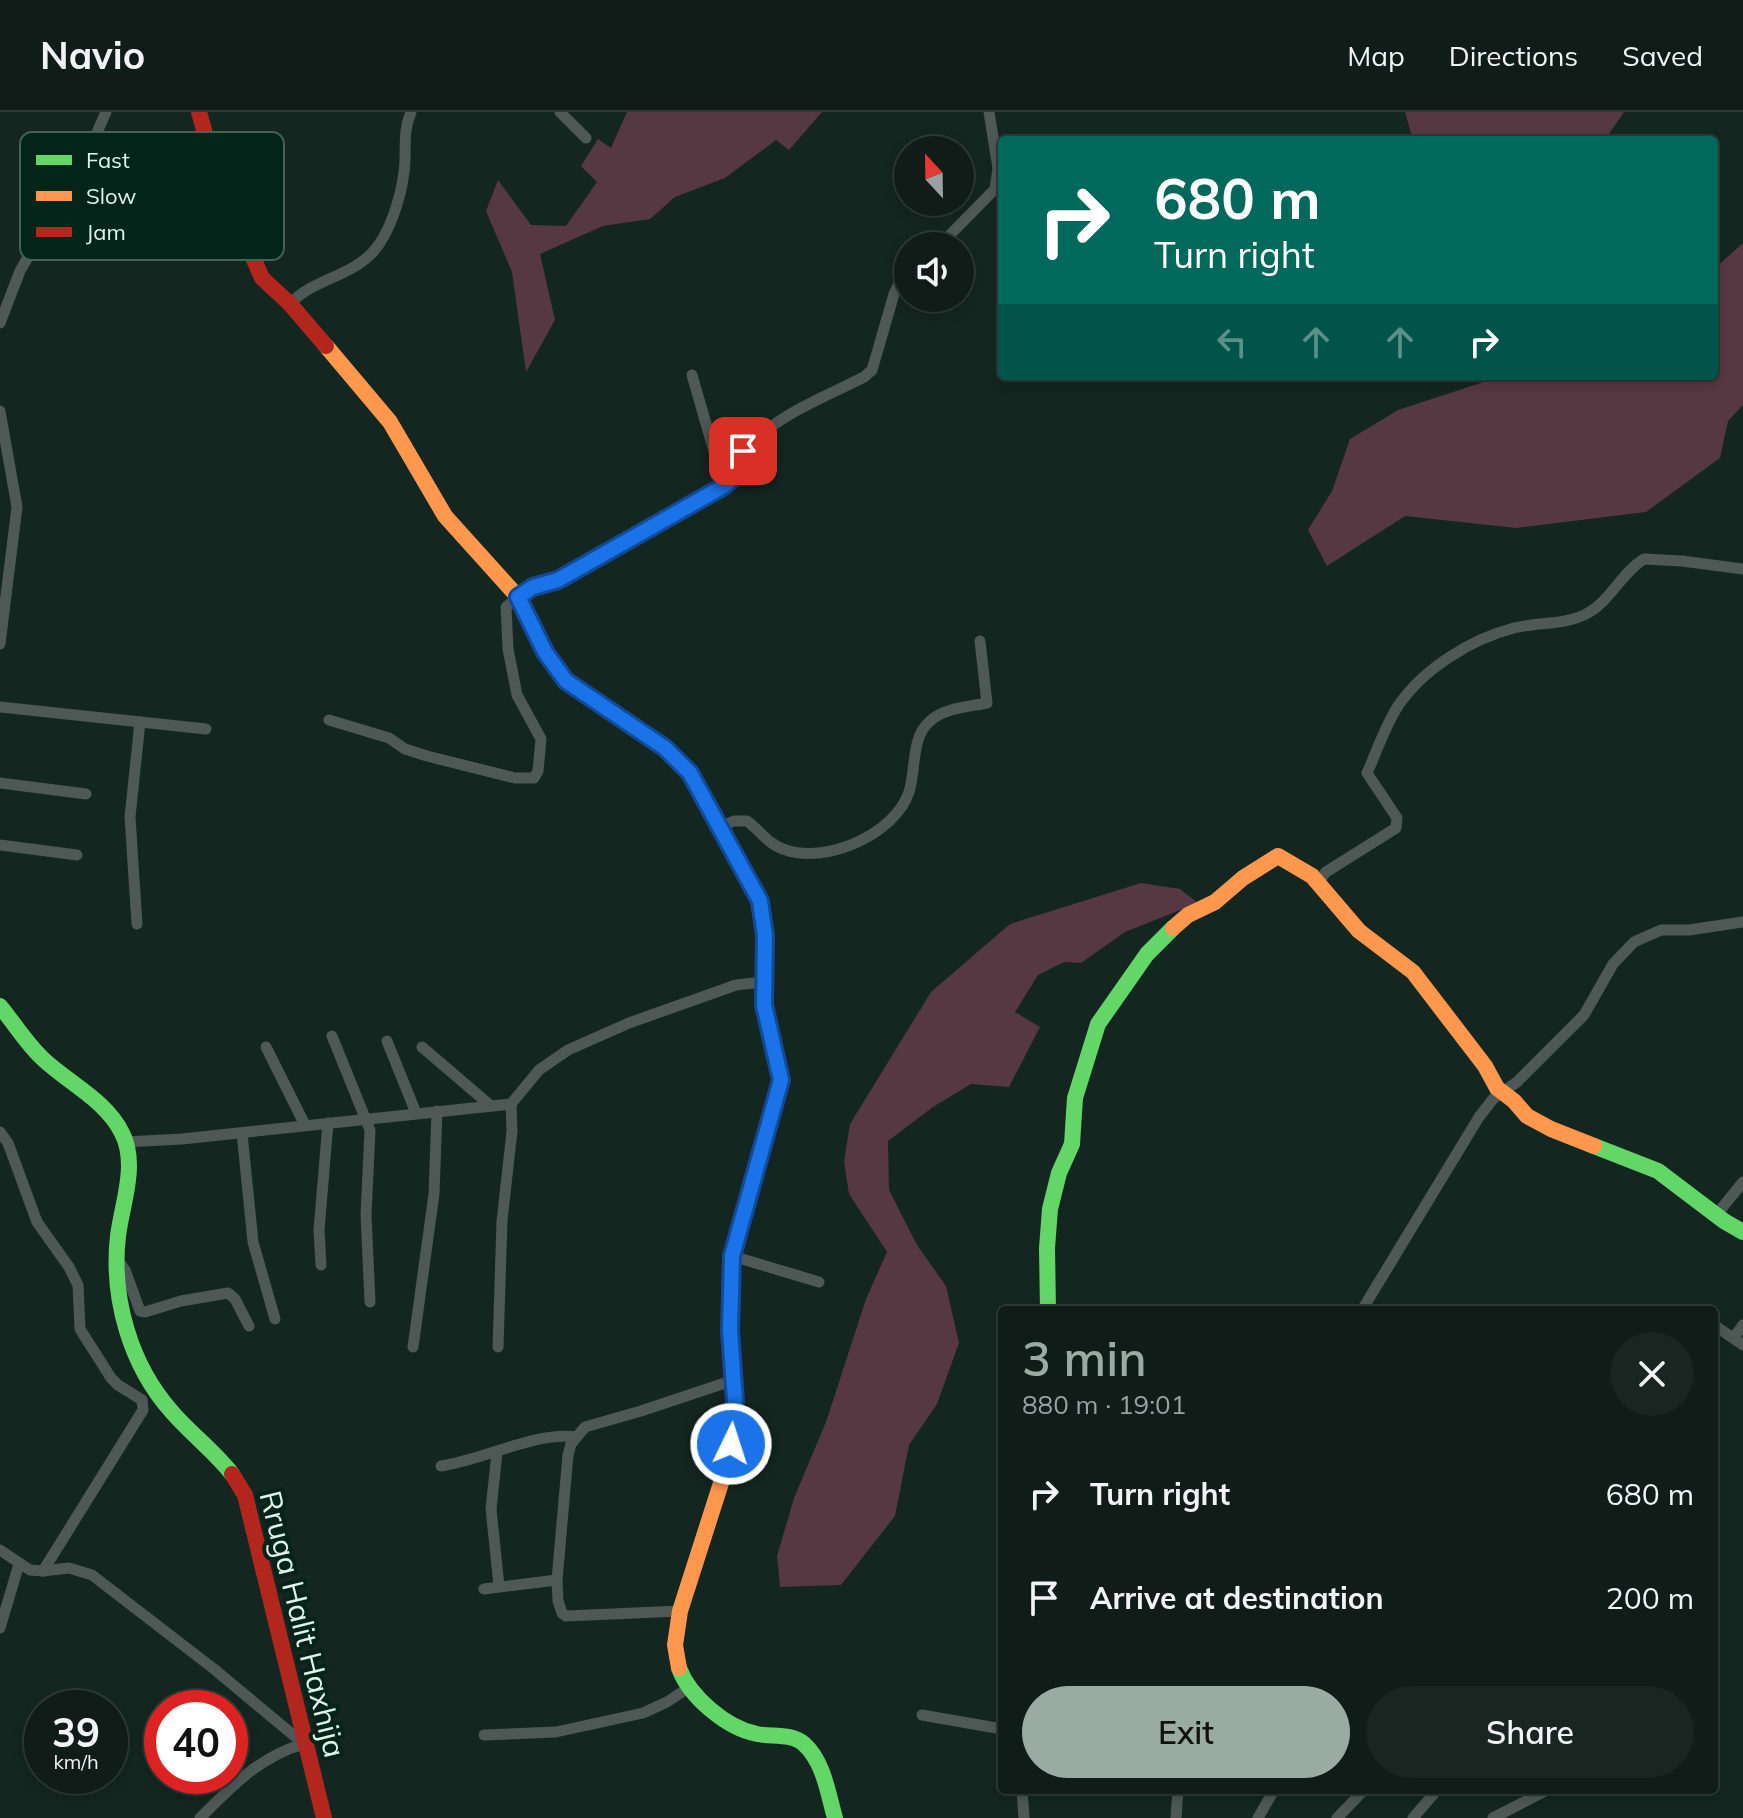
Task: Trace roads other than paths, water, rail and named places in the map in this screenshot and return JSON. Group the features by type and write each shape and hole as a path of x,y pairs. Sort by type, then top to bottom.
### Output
{"street":[{"path":"97,132 106,112"},
{"path":"199,112 205,132"},
{"path":"290,304 306,290 363,261 381,241 401,185 405,131 411,112"},
{"path":"560,112 586,138"},
{"path":"953,232 995,189 998,168 989,112"},
{"path":"0,323 26,260"},
{"path":"254,260 264,282 290,304 390,422 445,516 518,597 558,672 681,762 699,785 760,901 765,936 764,1005 781,1080 732,1256 730,1331 734,1380 733,1433 727,1466 680,1611 676,1660 688,1688 718,1714 747,1731 792,1738 807,1746 823,1779 835,1818"},
{"path":"329,720 389,738 405,749 427,756 515,778 534,778 538,771 541,739 517,695 508,649 506,607 533,587 558,580 724,486 731,480 743,451 771,426 864,377 872,370 894,294"},
{"path":"692,375 724,486"},
{"path":"0,411 17,507 0,644"},
{"path":"1318,882 1326,872 1396,828 1397,818 1367,773 1397,707 1437,667 1470,645 1501,632 1573,619 1590,612 1644,559 1743,569"},
{"path":"719,827 734,821 747,821 770,844 790,852 806,853 850,845 886,825 909,791 918,744 928,723 954,710 987,703 980,641"},
{"path":"0,707 206,729"},
{"path":"137,924 130,817 140,722"},
{"path":"0,783 86,794"},
{"path":"0,845 77,855"},
{"path":"1048,1306 1050,1209 1059,1173 1072,1144 1073,1112 1095,1033 1109,1007 1147,954 1167,933 1188,915 1225,895 1278,856 1318,882 1359,931 1413,972 1502,1093 1536,1122 1658,1171 1743,1232"},
{"path":"1364,1306 1479,1117 1493,1099 1517,1082 1584,1015 1600,992 1613,964 1634,942 1661,930 1699,929 1743,922"},
{"path":"498,1347 502,1221 512,1131 511,1104 539,1070 568,1050 629,1023 736,985 763,982"},
{"path":"0,1006 31,1047 114,1121 125,1142 242,1133 511,1104"},
{"path":"332,1036 370,1130 366,1215 370,1302"},
{"path":"387,1041 416,1113"},
{"path":"266,1047 305,1125"},
{"path":"422,1047 491,1106"},
{"path":"413,1347 434,1194 437,1111"},
{"path":"321,1265 319,1230 328,1123"},
{"path":"0,1132 8,1143 37,1222 78,1285 80,1329 111,1378 138,1396 142,1400 143,1410 43,1571"},
{"path":"242,1133 253,1242 275,1319"},
{"name":"Rruga Halit Haxhija","path":"125,1142 128,1179 117,1258 122,1316 152,1385 171,1412 236,1478 245,1495 324,1818"},
{"path":"1717,1214 1743,1182"},
{"path":"732,1256 819,1282"},
{"path":"117,1258 125,1270 140,1311 228,1293 235,1299 249,1326"},
{"path":"1718,1328 1739,1341 1743,1325"},
{"path":"680,1611 566,1616 559,1608 557,1580 568,1455 581,1429 591,1424 734,1380"},
{"path":"138,1396 152,1385"},
{"path":"441,1466 463,1463 557,1435 576,1437"},
{"path":"497,1453 491,1509 499,1586"},
{"path":"0,1550 30,1570 69,1568 92,1575 214,1669 304,1744"},
{"path":"0,1628 19,1564"},
{"path":"484,1589 557,1580"},
{"path":"484,1735 556,1732 643,1713 688,1688"},
{"path":"922,1715 998,1728"},
{"path":"200,1818 257,1765 287,1748 304,1744"},
{"path":"1022,1794 1024,1818"},
{"path":"1176,1818 1178,1794"},
{"path":"1258,1818 1272,1794"},
{"path":"1337,1818 1360,1794"},
{"path":"1413,1818 1434,1794"},
{"path":"1493,1818 1539,1794"}]}
